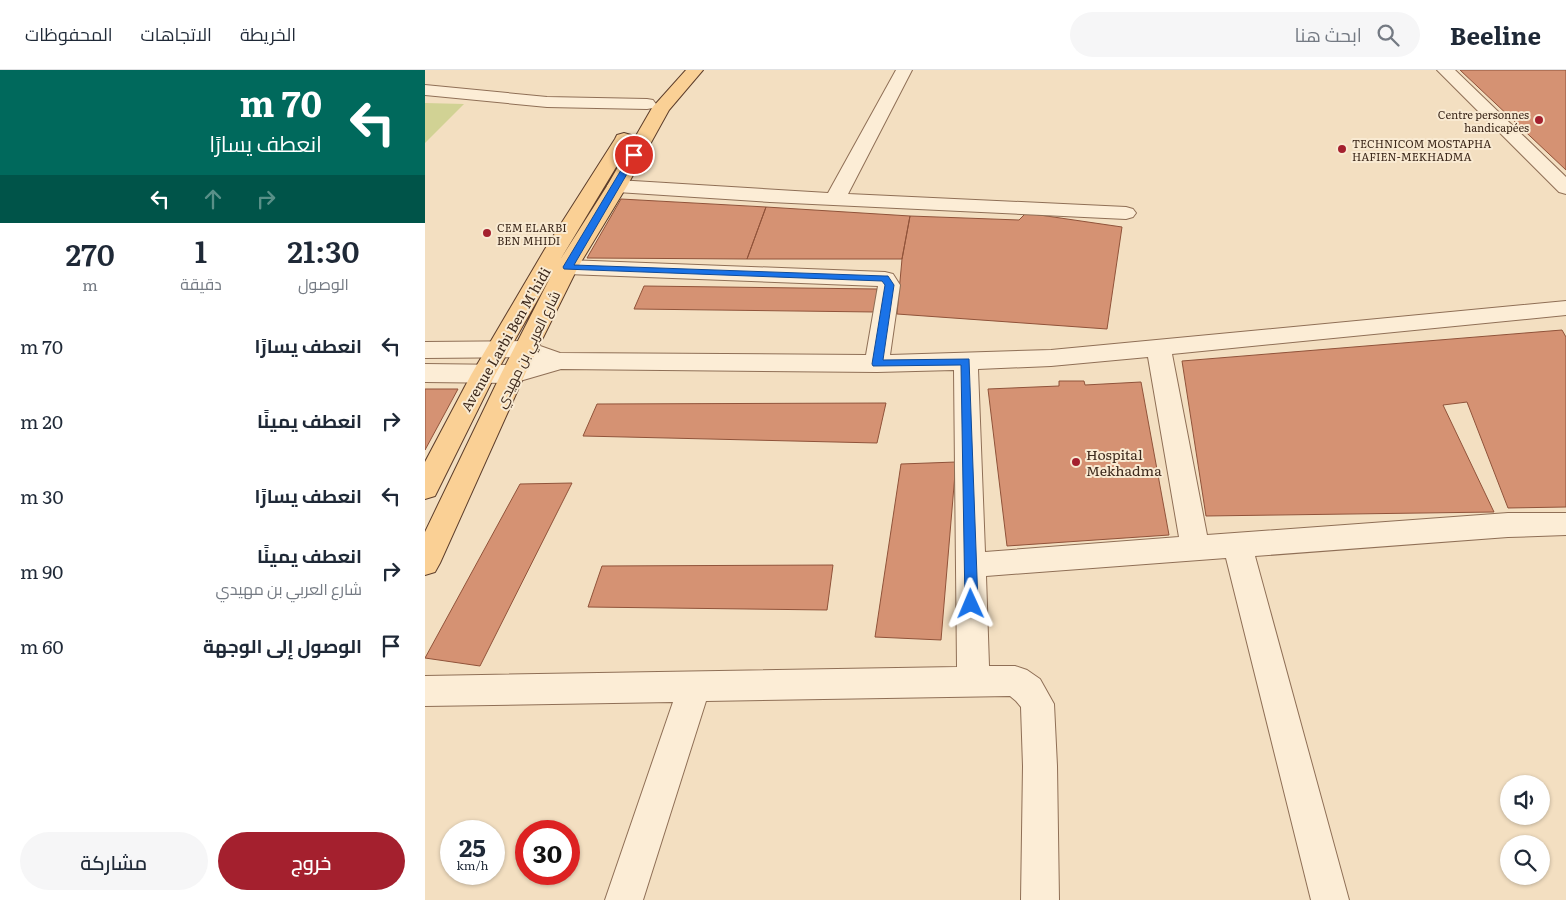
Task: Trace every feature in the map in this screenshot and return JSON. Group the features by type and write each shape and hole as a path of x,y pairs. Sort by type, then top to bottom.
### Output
{"main road":[{"name":"Avenue Larbi Ben M'hidi","path":"425,488 483,375 556,249 653,94 675,70"},
{"name":"شارع العربي بن مهيدي","path":"425,563 513,374 567,267 617,186 661,108 695,70"}],"street":[{"path":"835,199 905,70"},
{"path":"1445,70 1566,188"},
{"path":"425,90 547,102 647,104"},
{"path":"617,186 1126,213"},
{"path":"567,267 885,278 889,285 877,364"},
{"path":"425,374 513,374 561,361 655,360 877,364 1051,358 1566,308"},
{"path":"425,350 526,348 561,361"},
{"path":"1159,348 1195,547"},
{"path":"966,362 973,680"},
{"path":"971,565 1508,525 1566,524"},
{"path":"1237,544 1330,900"},
{"path":"425,691 973,680 1015,681 1028,690 1037,704 1040,766 1040,900"},
{"path":"624,900 695,686"}],"green space":[{"path":"425,103 464,104 425,143"}],"building":[{"name":"Centre personnes handicapées","path":"1460,70 1566,70 1566,170"},
{"path":"621,199 766,207 747,259 587,258"},
{"path":"766,207 910,216 902,259 747,259"},
{"path":"1026,213 1122,227 1107,329 897,314 902,259 910,216 1019,220"},
{"path":"644,286 877,289 875,312 634,309"},
{"path":"1562,330 1566,337 1566,507 1508,508 1467,402 1443,405 1494,512 1206,516 1182,361"},
{"name":"Hospital Mekhadma","path":"1059,381 1084,381 1085,385 1141,382 1169,535 1007,546 988,389 1059,386"},
{"path":"425,389 458,389 425,450"},
{"path":"886,403 877,443 583,436 597,404"},
{"path":"956,462 941,640 875,637 901,464"},
{"path":"572,483 480,666 425,658 520,484"},
{"path":"833,565 827,610 588,607 602,566"}],"place":[{"name":"Centre personnes handicapées","path":"1539,120"},
{"name":"TECHNICOM MOSTAPHA HAFIEN-MEKHADMA","path":"1342,149"},
{"name":"CEM ELARBI BEN MHIDI","path":"487,233"},
{"name":"Hospital Mekhadma","path":"1076,462"}],"route":[{"path":"634,155 567,267 885,278 889,285 877,364 966,362 971,604"}]}
